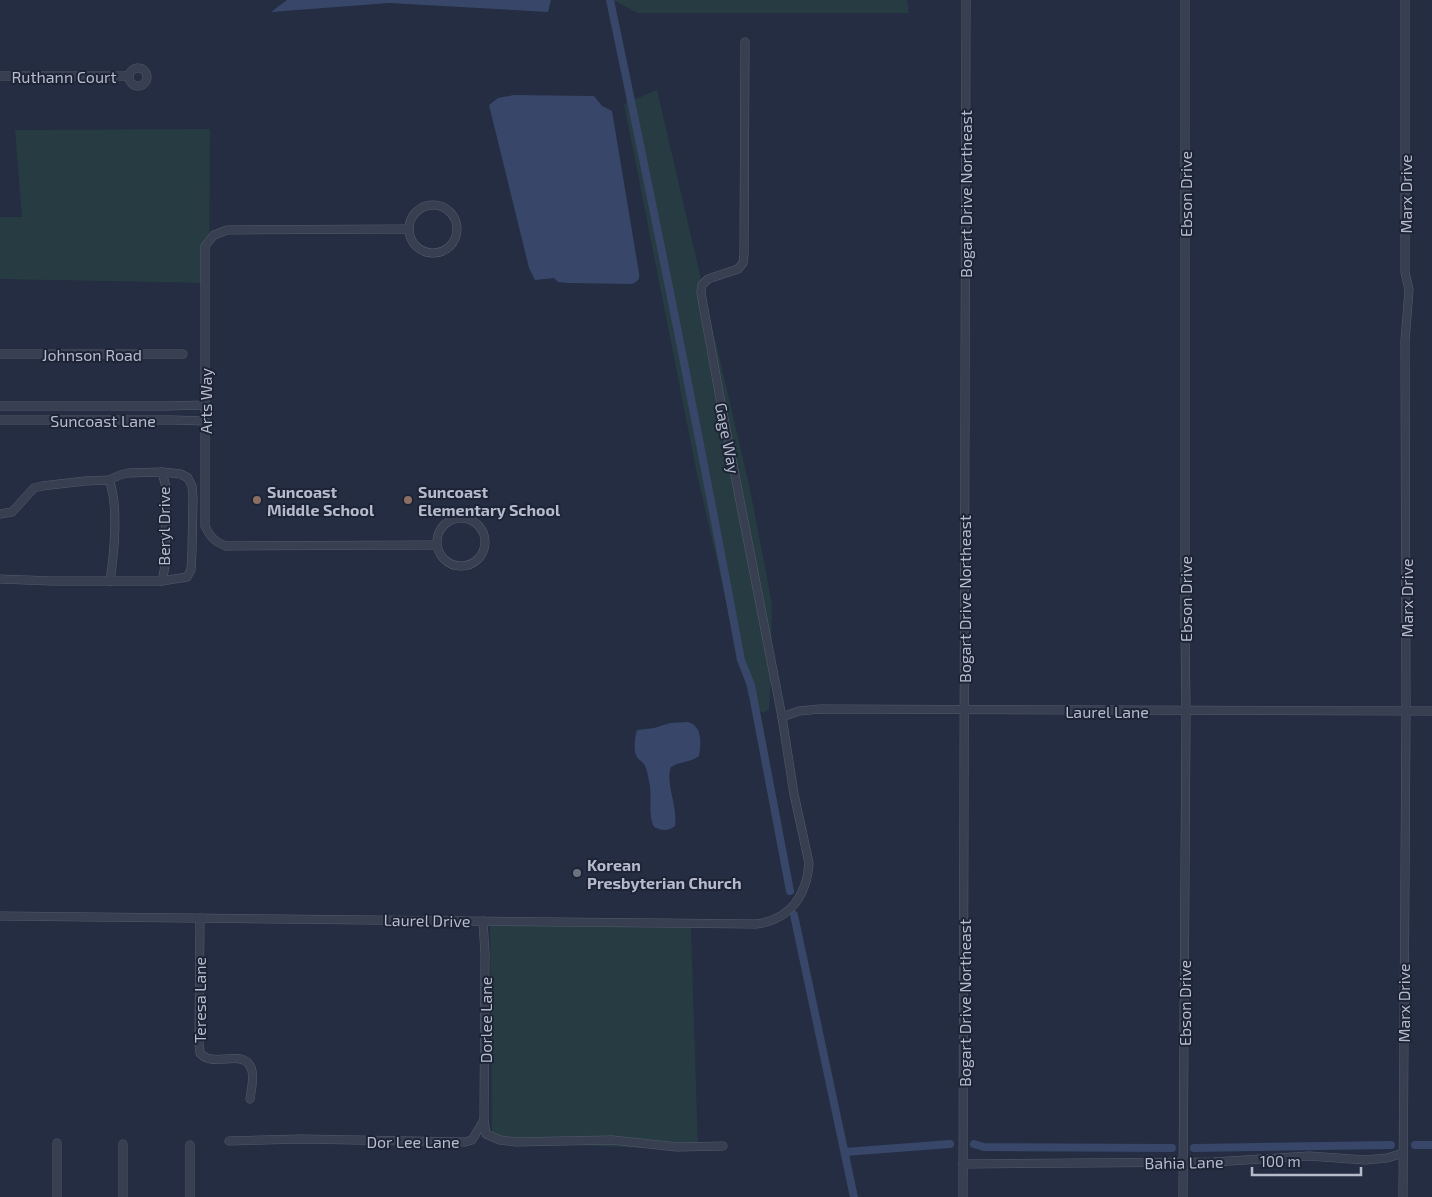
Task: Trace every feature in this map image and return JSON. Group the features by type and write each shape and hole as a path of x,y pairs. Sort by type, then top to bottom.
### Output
{"street":[{"name":"Bogart Drive Northeast","path":"963,1197 966,0"},
{"name":"Ebson Drive","path":"1183,1197 1186,711 1185,0"},
{"name":"Marx Drive","path":"1403,1197 1406,711 1405,341 1409,290 1405,272 1405,0"},
{"name":"Gage Way","path":"745,42 743,263 738,269 708,279 702,285 702,293 723,413 782,717 794,794 807,854"},
{"name":"Ruthann Court","path":"0,76 129,76"},
{"path":"433,205 447,209 456,220 458,228 454,242 449,248 434,253 420,249 410,237 409,229 414,215 425,206 433,205"},
{"name":"Arts Way","path":"409,229 227,230 214,235 205,246 205,526 216,542 226,546 436,545"},
{"name":"Johnson Road","path":"0,354 183,354"},
{"name":"Suncoast Lane","path":"0,406 205,405"},
{"name":"Suncoast Lane","path":"0,420 205,421"},
{"name":"Beryl Drive","path":"162,472 166,487 165,566 162,581"},
{"name":"Beryl Drive","path":"0,514 12,512 34,488 42,486 110,480 120,475 162,472 181,474 188,478 192,486 191,570 187,577 162,581 0,579"},
{"path":"110,480 114,496 110,581"},
{"path":"458,518 466,518 473,521 483,532 485,540 481,556 468,566 451,565 444,560 436,545 439,530 444,524 458,518"},
{"name":"Laurel Lane","path":"782,717 799,711 810,710 1432,711"},
{"name":"Laurel Drive","path":"0,916 764,923 782,915 795,903 800,895 808,870 807,854"},
{"name":"Teresa Lane","path":"200,918 200,1053 207,1058 242,1059 249,1063 253,1073 250,1099"},
{"name":"Dorlee Lane","path":"483,921 485,954 484,1120"},
{"path":"484,1120 486,1134 500,1140 516,1142 612,1140 677,1148 723,1146"},
{"name":"Dor Lee Lane","path":"229,1141 301,1139 465,1142 472,1140 484,1120"},
{"path":"57,1143 57,1197"},
{"path":"123,1144 123,1197"},
{"path":"190,1145 190,1197"},
{"name":"Bahia Lane","path":"963,1164 1183,1163 1309,1156 1376,1159 1403,1153"}],"green space":[{"path":"613,0 907,0 909,13 638,13"},
{"path":"657,90 750,489 772,604 769,709 763,713 755,709 748,695 697,474 624,104"},
{"path":"210,129 209,283 0,279 0,217 22,217 15,130"},
{"path":"490,925 691,928 698,1150 492,1142"}],"water":[{"path":"287,0 551,0 548,12 389,3 271,12"},
{"path":"514,95 594,96 602,106 612,111 639,273 639,278 636,282 632,284 568,283 558,282 554,278 535,280 529,268 489,105 498,98"},
{"path":"688,722 693,724 699,731 699,756 671,767 670,780 675,811 675,826 668,830 660,829 654,827 652,822 650,787 647,773 644,764 635,752 636,733 637,730 654,728 670,723"}],"waterway":[{"path":"610,0 710,494 741,660 751,685 790,891"},
{"path":"794,915 854,1197"},
{"path":"845,1152 950,1144"},
{"path":"974,1144 984,1147 1172,1148"},
{"path":"1194,1148 1391,1145"},
{"path":"1415,1145 1432,1145"}],"place":[{"name":"Suncoast Middle School","path":"257,500"},
{"name":"Suncoast Elementary School","path":"408,500"},
{"name":"Korean Presbyterian Church","path":"577,873"}]}
